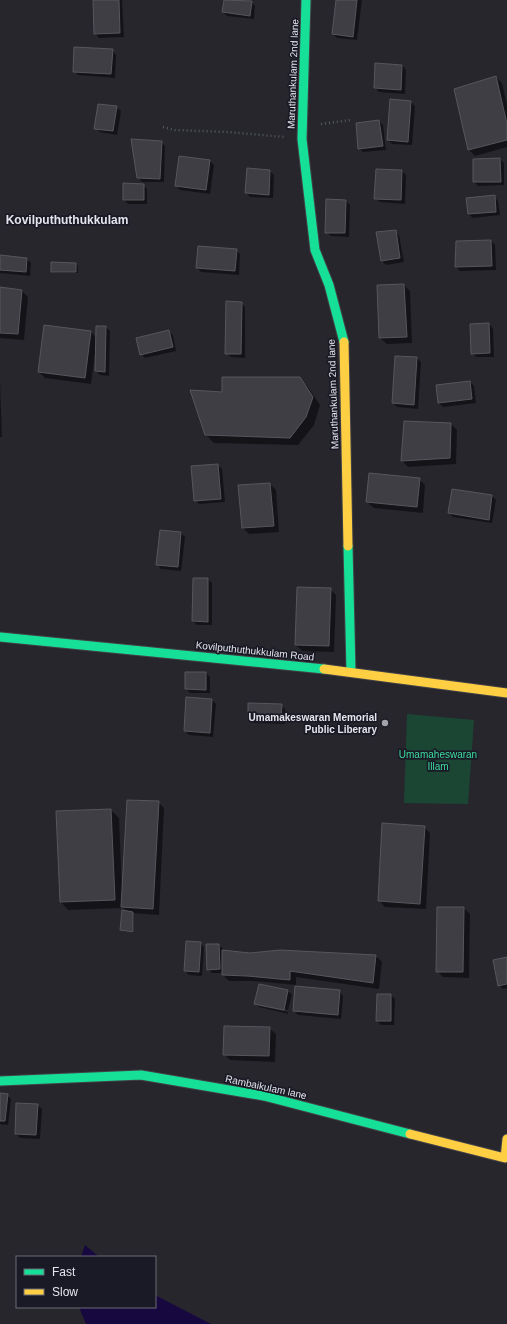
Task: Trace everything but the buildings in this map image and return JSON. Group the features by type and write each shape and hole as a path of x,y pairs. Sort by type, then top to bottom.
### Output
{"street":[{"name":"Maruthankulam 2nd lane","path":"306,0 302,139 315,250 329,285 344,342 351,672"},
{"name":"Kovilputhuthukkulam Road","path":"0,637 351,672 507,694"},
{"name":"Rambaikulam lane","path":"0,1081 142,1075 264,1096 505,1158 507,1139"}],"path":[{"path":"319,124 351,120"},
{"path":"163,127 175,130 228,132 302,139"}],"green space":[{"name":"Umamaheswaran Illam","path":"407,714 474,720 468,804 404,803"}],"shaded area":[{"path":"85,1245 98,1256 81,1256"},
{"path":"156,1296 211,1324 86,1324 79,1308 156,1308"}],"traffic: fast":[{"path":"306,0 302,139 315,250 329,285 344,342"},
{"path":"348,546 351,672"},
{"path":"0,637 324,669"},
{"path":"0,1081 141,1075 264,1096 410,1134"}],"traffic: slow":[{"path":"344,342 348,546"},
{"path":"324,669 507,693"},
{"path":"410,1134 505,1158 507,1139"}],"place":[{"name":"Umamakeswaran Memorial Public Liberary","path":"385,723"}],"district":[{"name":"Kovilputhuthukkulam","path":"67,220"}]}
